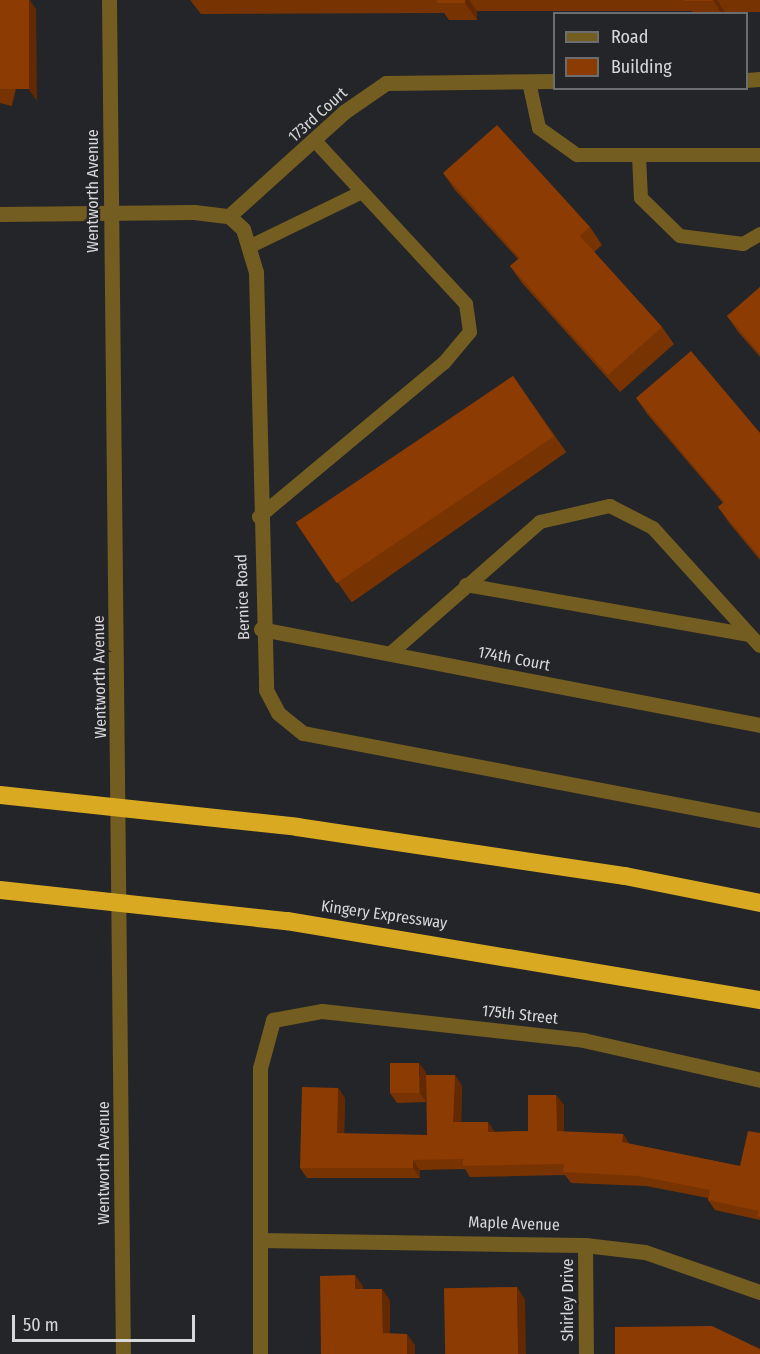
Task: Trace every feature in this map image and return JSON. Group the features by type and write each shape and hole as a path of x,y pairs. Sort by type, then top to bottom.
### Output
{"highway":[{"path":"0,795 297,826 625,876 760,903"},
{"name":"Kingery Expressway","path":"0,891 299,922 760,1000"}],"street":[{"name":"Wentworth Avenue","path":"109,0 119,721 123,1354"},
{"name":"173rd Court","path":"229,216 315,141 344,112 386,83 553,81"},
{"path":"0,214 111,213 229,216"},
{"name":"Bernice Road","path":"229,216 251,246 256,272 261,629 266,690 278,713 303,733 760,820"},
{"name":"174th Court","path":"261,629 760,725"},
{"name":"175th Street","path":"260,1240 260,1068 273,1020 322,1011 583,1040 760,1080"},
{"path":"260,1240 260,1354"},
{"name":"Maple Avenue","path":"260,1240 585,1245 645,1252 760,1292"},
{"name":"Shirley Drive","path":"585,1245 586,1354"}],"lane":[{"path":"529,82 539,128 577,155 760,155"},
{"path":"259,517 444,363 471,332 466,304 315,141"},
{"path":"639,156 641,198 680,236 743,244 760,234"},
{"path":"251,246 362,192"},
{"path":"390,654 540,522 610,506 653,528 760,646"},
{"path":"466,585 750,635"}],"building":[{"path":"0,0 29,0 29,89 0,89"},
{"path":"437,0 465,0 465,3 437,3"},
{"path":"713,0 713,1 685,1"},
{"path":"497,125 590,227 580,236 662,327 608,375 510,266 520,258 443,173"},
{"path":"760,287 760,354 727,316"},
{"path":"691,351 760,433 760,557 718,507 724,502 636,398"},
{"path":"513,376 554,437 337,583 296,523"},
{"path":"390,1063 419,1063 419,1093 390,1093"},
{"path":"426,1075 455,1075 453,1122 488,1122 488,1132 528,1131 528,1095 556,1095 557,1131 623,1134 622,1142 740,1166 748,1131 760,1133 760,1217 757,1216 759,1211 708,1200 710,1190 639,1176 563,1172 564,1164 463,1166 463,1159 413,1160 413,1168 300,1168 302,1087 338,1088 337,1133 427,1135"},
{"path":"355,1275 355,1289 382,1289 383,1333 407,1334 407,1354 321,1354 320,1276"},
{"path":"517,1287 518,1354 445,1354 444,1288"},
{"path":"712,1326 760,1349 760,1354 615,1354 615,1327"}]}
